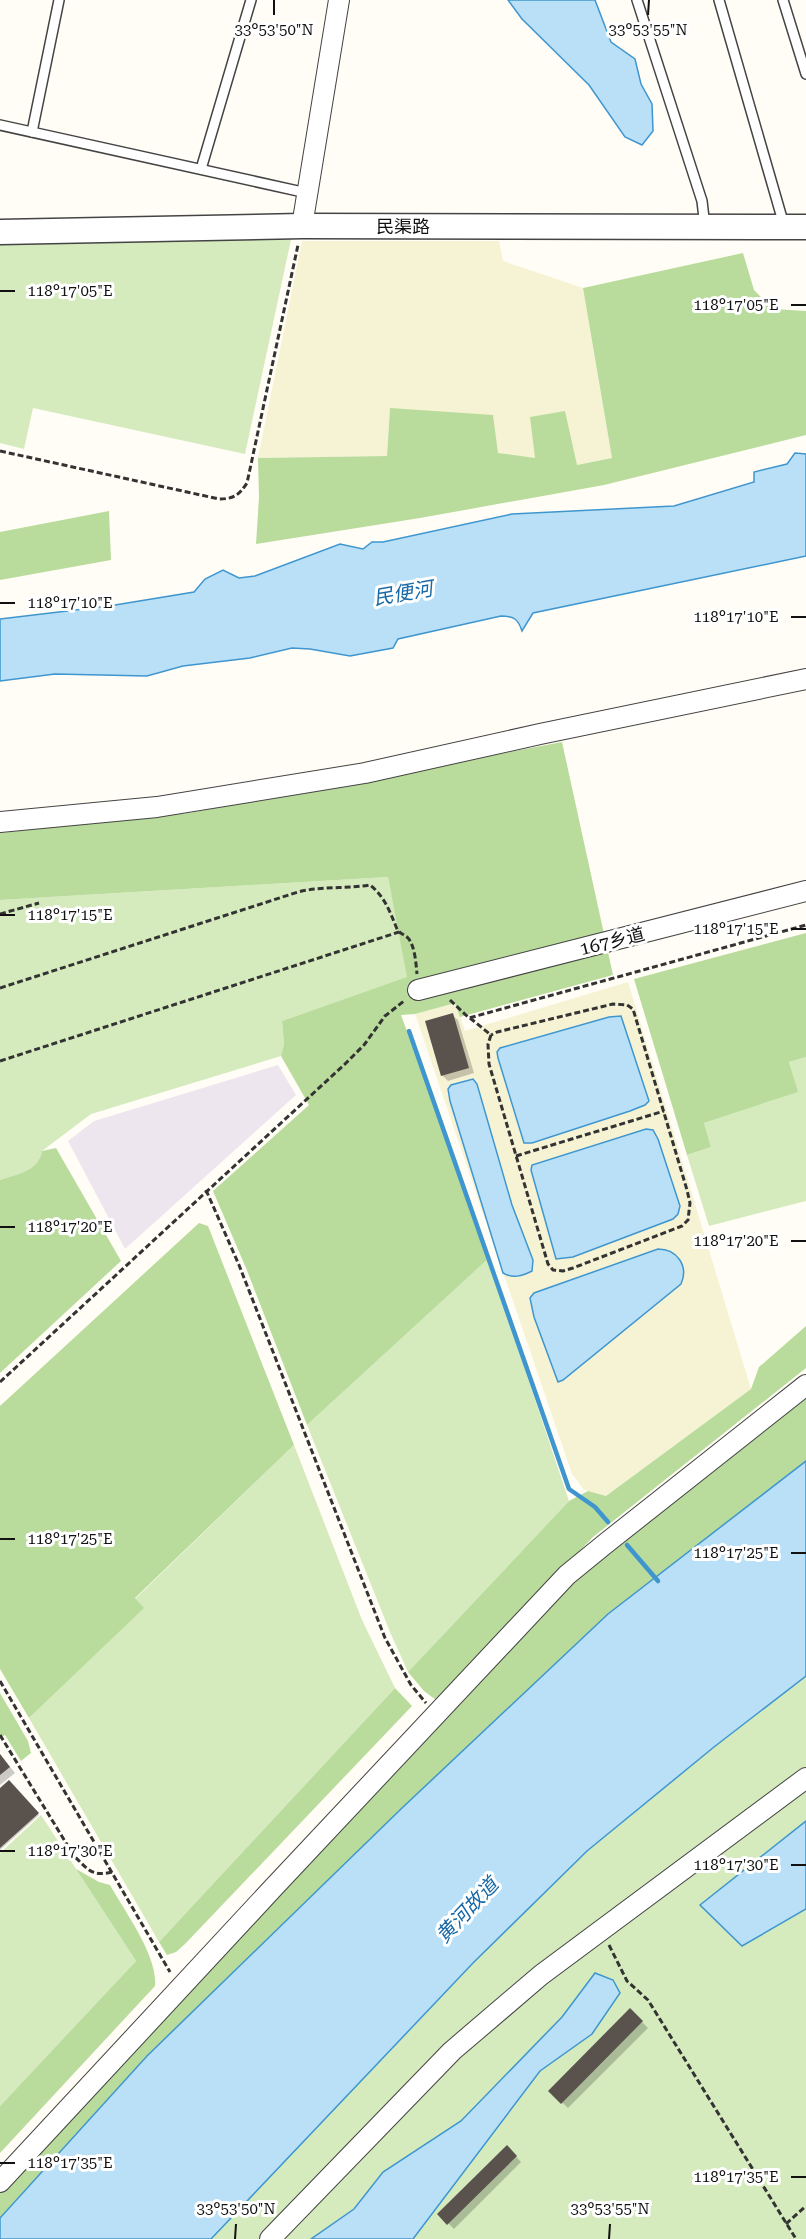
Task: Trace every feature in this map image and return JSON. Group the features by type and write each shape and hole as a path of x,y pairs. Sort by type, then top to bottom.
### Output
{"street":[{"path":"302,226 339,0"},
{"name":"民渠路","path":"0,232 302,226 795,227"},
{"path":"0,822 157,807 364,773 806,679"},
{"name":"167乡道","path":"418,990 806,891"},
{"path":"0,2182 567,1575 806,1385"},
{"path":"270,2239 452,2051 541,1976 806,1778"}],"lane":[{"path":"32,132 59,0"},
{"path":"201,169 251,0"},
{"path":"637,0 702,201 705,227"},
{"path":"719,0 795,227"},
{"path":"783,0 806,74"},
{"path":"0,125 307,193"}],"path":[{"path":"0,451 219,499 232,499 239,494 246,483 250,469 302,226"},
{"path":"0,988 312,888 354,888 370,885 380,893 389,907 399,932 409,939 415,958 418,990 385,1016 364,1045 345,1064 0,1382"},
{"path":"0,914 39,903"},
{"path":"470,1017 806,925"},
{"path":"0,1061 399,932"},
{"path":"440,984 448,998 461,1012 491,1035"},
{"path":"613,1004 627,1005 633,1009 664,1111 690,1203 688,1220 682,1226 563,1271 553,1270 548,1264 489,1064 488,1044 491,1035 613,1004"},
{"path":"516,1156 664,1111"},
{"path":"206,1190 239,1265 385,1638 411,1685 438,1713"},
{"path":"0,1681 179,1988"},
{"path":"0,1735 74,1856 90,1871 99,1875 112,1872"},
{"path":"602,1930 627,1981 648,2000 796,2239"},
{"path":"786,2224 806,2206"}],"shaded area":[{"path":"302,241 499,241 503,261 583,288 612,458 577,465 498,453 390,408 387,456 258,458"},
{"path":"628,982 751,1389 606,1496 584,1490 572,1474 415,1014 455,1002 465,1031"},
{"path":"278,1065 296,1095 125,1249 68,1141 94,1121"}],"green space":[{"path":"292,235 245,454 33,408 24,449 0,443 0,240"},
{"path":"743,253 754,290 773,309 806,311 806,435 604,485 256,544 259,497 258,458 387,456 390,408 493,415 498,453 535,458 530,417 565,411 577,465 612,458 583,288"},
{"path":"109,511 111,560 0,580 0,532"},
{"path":"562,742 613,975 460,1017 455,1003 415,1014 401,1015 488,1259 307,1425 246,1268 213,1191 309,1105 281,1056 284,1044 282,1021 407,977 388,877 0,900 0,833 189,813"},
{"path":"388,877 408,977 282,1021 284,1044 281,1056 91,1114 42,1151 37,1163 32,1167 0,1180 0,900"},
{"path":"806,933 806,1057 789,1062 798,1092 704,1123 711,1147 687,1155 634,979"},
{"path":"806,1057 806,1201 709,1226 687,1155 711,1147 704,1123 797,1092 789,1062"},
{"path":"56,1148 121,1261 0,1373 0,1180 26,1171 37,1163 42,1151"},
{"path":"199,1223 208,1226 294,1445 135,1598 144,1608 29,1718 0,1669 0,1406"},
{"path":"488,1259 569,1501 408,1672 307,1425"},
{"path":"806,1326 806,1368 593,1537 436,1700 424,1691 408,1672 569,1501 588,1491 606,1496 751,1389 759,1367"},
{"path":"806,1396 806,1467 147,2056 0,2218 0,2193 200,1977 580,1575"},
{"path":"294,1445 362,1620 395,1688 159,1942 29,1718 143,1608 135,1599"},
{"path":"806,1676 806,2239 211,2239 473,1963 587,1851 714,1747"},
{"path":"395,1688 412,1706 185,1944 176,1952 167,1955 159,1942"},
{"path":"0,1693 28,1741 31,1753 21,1761 5,1735 0,1738"},
{"path":"41,1815 136,1961 0,2106 0,1853"},
{"path":"76,1869 99,1882 110,1885 146,1948 155,1974 155,1986 0,2153 0,2106 136,1961"}],"water":[{"path":"508,0 595,0 611,42 635,59 641,84 652,104 653,131 642,145 625,137 589,85 522,19"},
{"name":"民便河","path":"795,453 806,454 806,556 533,613 522,631 515,619 501,616 398,639 393,648 350,656 292,648 250,658 183,666 147,676 55,674 0,681 0,619 109,606 194,592 205,579 223,570 239,578 255,576 340,544 363,549 372,542 383,542 512,514 674,506 754,482 754,472 787,464"},
{"path":"621,1016 649,1101 630,1111 532,1143 524,1143 498,1058 497,1052 500,1048 609,1017"},
{"path":"473,1079 477,1084 512,1205 533,1260 532,1271 521,1275 510,1276 503,1273 450,1101 448,1089 451,1085"},
{"path":"646,1129 653,1130 658,1139 680,1206 678,1214 673,1219 573,1257 556,1259 531,1170 532,1165"},
{"path":"658,1249 671,1252 680,1260 683,1271 681,1284 558,1382 534,1317 530,1298 534,1293"},
{"name":"黄河故道","path":"806,1461 806,1676 714,1747 587,1851 473,1963 211,2239 0,2239 0,2218 147,2056 402,1808 608,1614"},
{"path":"806,1821 806,1909 742,1946 700,1905"},
{"path":"595,1973 613,1980 620,1993 592,2034 540,2071 413,2239 311,2239 354,2209 383,2172 461,2121 562,2017"}],"building":[{"path":"453,1013 469,1068 441,1076 425,1021"},
{"path":"0,1754 10,1767 0,1775"},
{"path":"9,1780 39,1813 0,1848 0,1788"},
{"path":"630,2008 643,2021 561,2104 548,2091"},
{"path":"507,2145 517,2156 447,2225 437,2214"}],"waterway":[{"path":"409,1031 569,1489 595,1507 608,1522"},
{"path":"627,1545 658,1581"}]}
